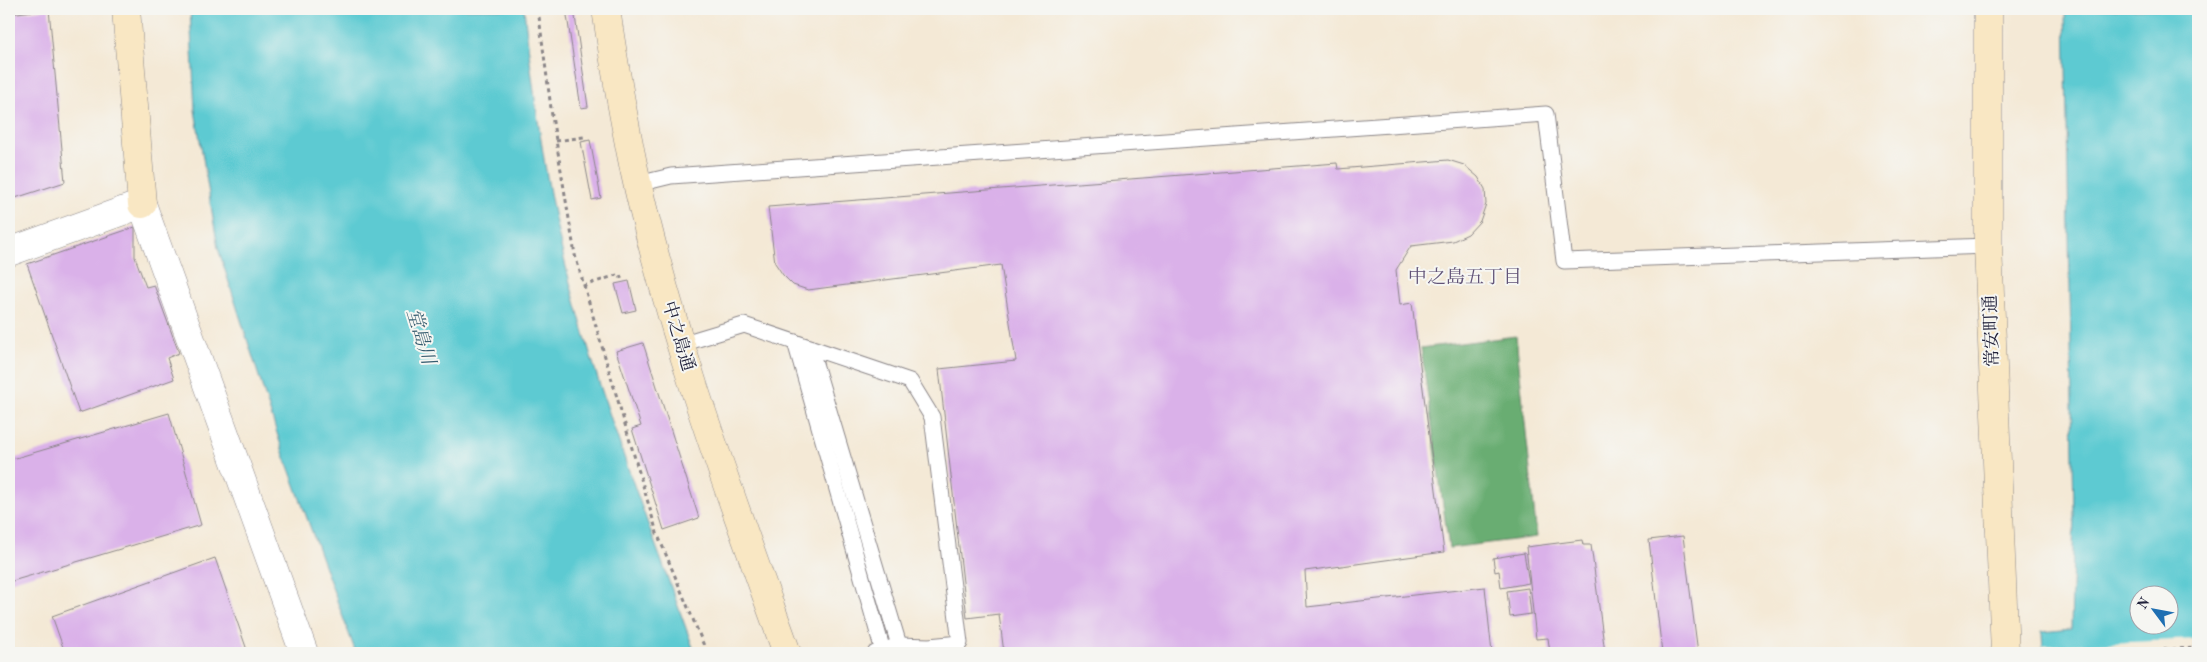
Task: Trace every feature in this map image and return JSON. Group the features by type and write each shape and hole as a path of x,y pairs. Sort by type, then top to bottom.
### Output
{"street":[{"path":"126,9 142,204 304,653"},
{"name":"中之島通","path":"606,9 623,114 638,184 681,344 737,512 787,653"},
{"name":"常安町通","path":"1988,9 1988,246 2005,653"},
{"path":"9,252 142,204"}],"lane":[{"path":"638,184 671,176 1546,114 1564,261 1988,246"},
{"path":"681,344 744,325 795,342 810,347 910,381 932,417 960,642 929,646 900,644 879,652 795,342"},
{"path":"810,347 900,644"}],"path":[{"path":"538,9 556,140 575,255 657,533 707,653"},
{"path":"556,140 584,137 585,141"},
{"path":"584,286 620,274 622,282"},
{"path":"2076,653 2198,648"}],"green space":[{"path":"1516,336 1537,537 1449,548 1421,348"}],"water":[{"name":"堂島川","path":"190,9 524,9 535,102 545,163 556,225 576,306 624,456 695,653 356,653 283,452 218,248 195,110"},
{"path":"2065,9 2198,9 2198,653 2043,653 2042,632 2071,629 2074,514"}],"pier":[{"path":"2198,639 2198,653 2043,653 2042,646"}],"building":[{"path":"49,9 65,182 9,200 9,14"},
{"path":"566,9 574,9 588,107 581,108"},
{"path":"590,140 601,198 592,200 581,142"},
{"path":"1448,160 1464,165 1478,177 1485,189 1486,204 1480,221 1468,234 1453,241 1411,246 1396,270 1400,305 1412,303 1444,552 1305,571 1307,607 1485,587 1492,653 1004,653 999,614 967,618 939,369 1016,361 1001,265 808,290 793,285 775,263 768,207 1337,163 1338,169"},
{"path":"135,227 135,257 146,287 154,285 179,353 167,358 174,379 79,413 27,264"},
{"path":"629,281 636,310 623,313 615,284"},
{"path":"643,343 699,518 664,530 632,429 641,426 616,351"},
{"path":"169,413 201,525 9,582 9,460"},
{"path":"1683,536 1698,653 1662,653 1649,540"},
{"path":"1582,540 1583,545 1591,545 1605,653 1550,653 1548,638 1536,639 1526,547"},
{"path":"1524,553 1529,583 1501,588 1499,571 1495,572 1493,558"},
{"path":"215,558 248,653 65,653 52,616"},
{"path":"1528,588 1531,614 1510,617 1507,591"}],"district":[{"name":"中之島五丁目","path":"1465,276"}]}
